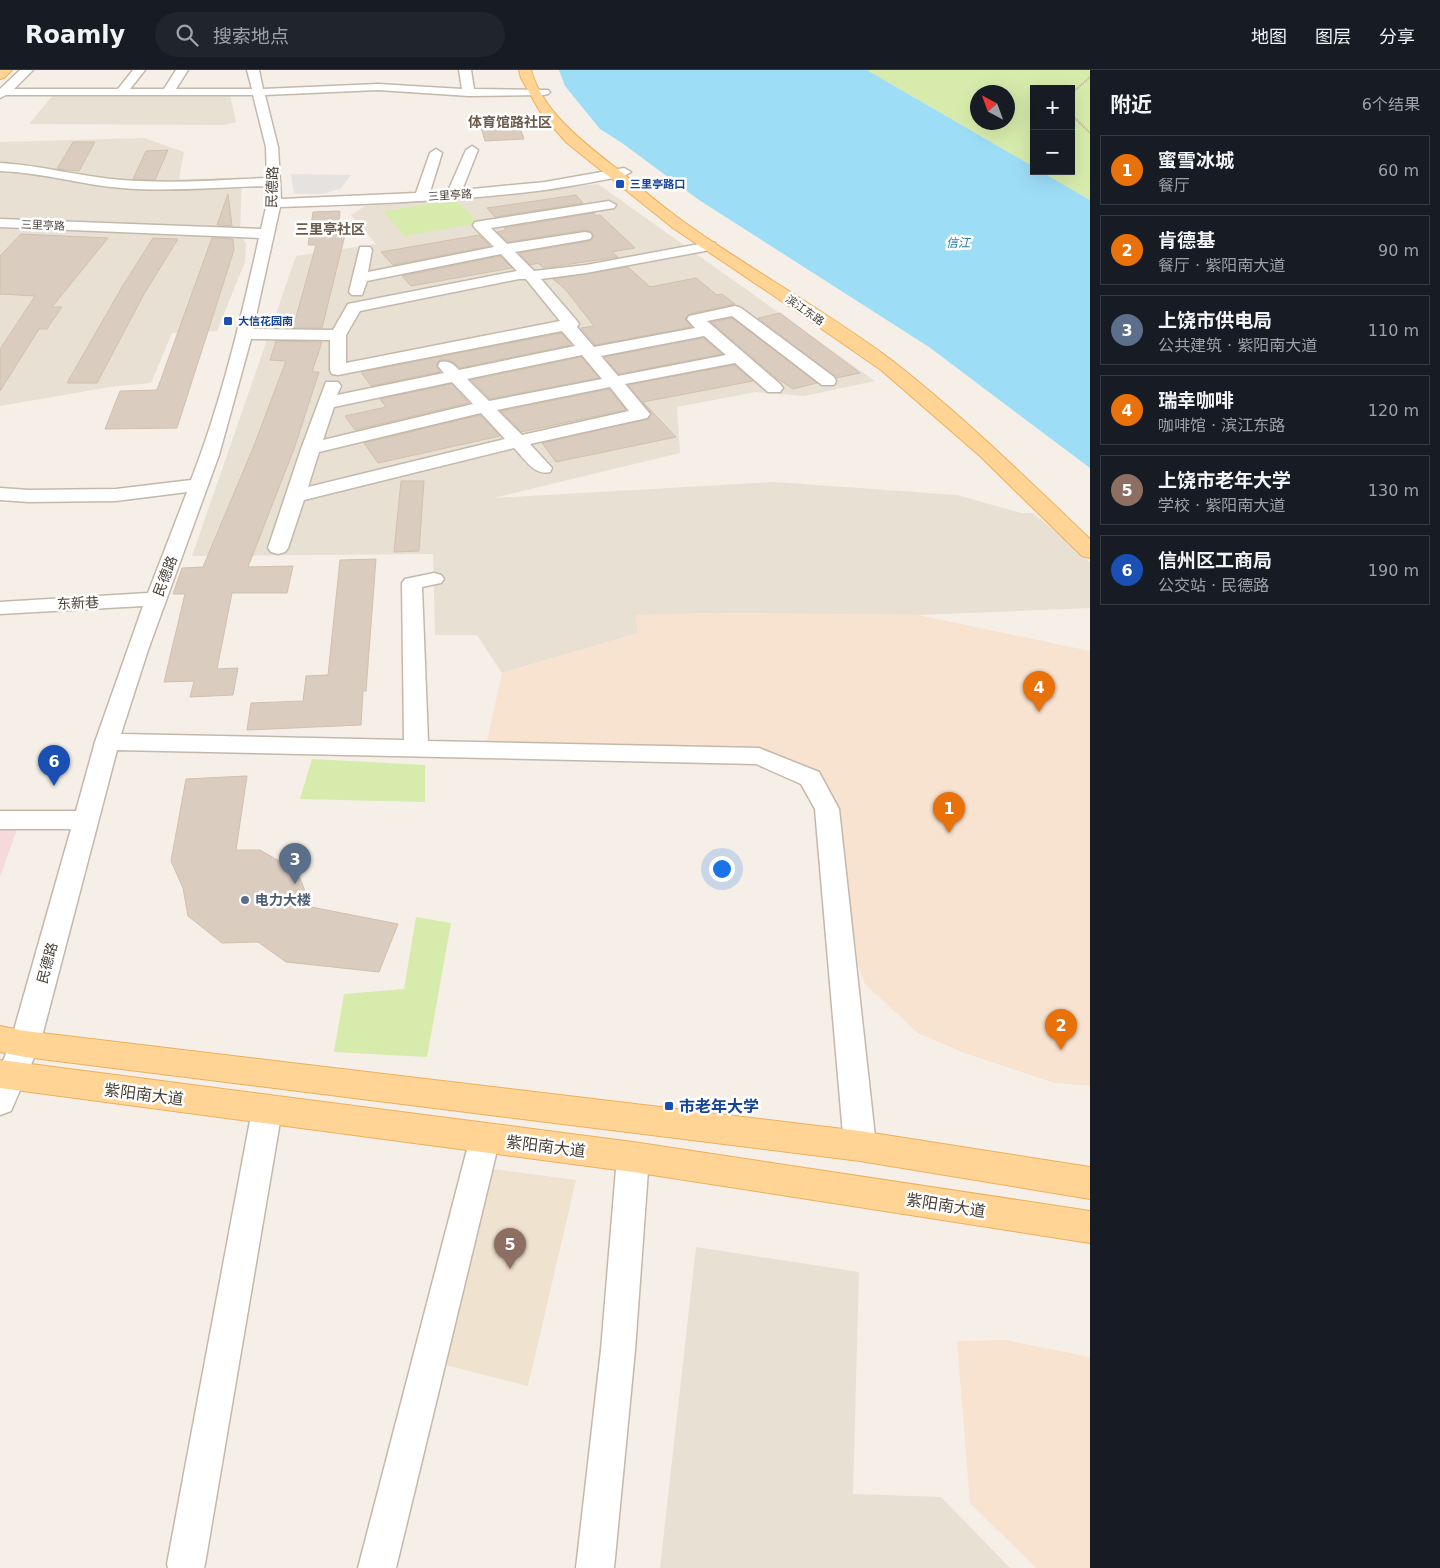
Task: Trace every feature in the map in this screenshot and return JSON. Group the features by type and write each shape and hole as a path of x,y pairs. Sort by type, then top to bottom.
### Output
{"main road":[{"path":"0,76 6,70"},
{"name":"滨江东路","path":"525,70 540,92 549,115 572,140 619,173 859,330 1032,474 1090,528"},
{"name":"滨江东路","path":"536,70 541,87 540,92"},
{"name":"滨江东路","path":"619,173 678,225 887,366 987,452 1090,551"},
{"path":"13,1042 860,1146 1090,1183"},
{"name":"紫阳南大道","path":"4,1084 267,1110 633,1157 1090,1227"}],"street":[{"path":"1,93 27,70"},
{"path":"121,92 139,70"},
{"path":"168,92 182,70"},
{"name":"民德路","path":"4,1084 13,1042 86,820 107,742 137,650 210,455 252,305 274,203 272,147 253,70"},
{"path":"465,70 469,93"},
{"path":"421,90 425,81 424,76"},
{"path":"1,93 258,92 388,82 421,90 469,93 540,92"},
{"path":"454,194 472,150"},
{"path":"422,197 436,153"},
{"path":"0,167 39,170 101,182 132,184 274,182"},
{"name":"三里亭路","path":"274,203 422,197 535,187 619,173"},
{"path":"338,370 571,324 530,275 480,226 609,206"},
{"name":"三里亭路","path":"0,223 267,234"},
{"path":"360,278 585,236"},
{"path":"354,307 519,275 586,268 710,246"},
{"path":"278,548 338,370 338,335 354,307 365,250"},
{"path":"774,388 695,320 735,311 828,381"},
{"path":"294,496 519,441 642,414 566,325"},
{"path":"326,402 455,376 708,330"},
{"path":"244,334 338,335"},
{"path":"432,351 543,468"},
{"path":"310,450 484,407 739,357"},
{"path":"0,494 116,496 199,485"},
{"path":"416,748 412,583 434,579"},
{"name":"东新巷","path":"0,608 156,599"},
{"path":"107,742 759,756 810,778 827,809 860,1146"},
{"path":"0,820 86,820"},
{"path":"186,1564 267,1110"},
{"path":"376,1568 485,1138"},
{"path":"595,1568 618,1350 633,1157"}],"path":[{"path":"1075,91 1090,78"},
{"path":"1075,118 1090,133"}],"shaded area":[{"path":"53,95 230,95 236,122 224,125 29,124"},
{"path":"144,138 184,152 179,179 242,178 240,233 246,244 245,262 217,331 172,333 151,383 110,387 0,406 0,142"},
{"path":"291,174 351,175 340,189 322,194 294,194"},
{"path":"598,184 875,381 804,396 756,392 677,407 680,453 493,498 775,482 957,495 1021,513 1033,513 1083,554 1090,563 1090,608 918,615 711,613 636,616 638,633 502,673 477,635 435,635 433,554 192,556 296,256 376,244 351,215 365,206"},
{"path":"711,613 918,615 1090,651 1090,1086 1055,1083 962,1052 918,1033 865,984 836,906 810,778 759,756 485,750 502,673 638,633 636,615"},
{"path":"20,821 0,877 0,823"},
{"path":"493,1169 576,1180 528,1386 438,1363"},
{"path":"696,1247 859,1272 853,1494 941,1497 1010,1568 660,1568"},
{"path":"1005,1340 1090,1357 1090,1568 1036,1568 970,1503 957,1341"}],"green space":[{"path":"867,70 1090,70 1090,200 1047,175 1075,175 1075,85 1030,85 1030,165 970,130 1015,130 1015,85 970,85 970,130"},
{"path":"456,200 479,223 404,236 383,211"},
{"path":"312,759 425,765 425,802 300,799"},
{"path":"416,917 451,923 427,1057 334,1052 344,994 404,989"}],"water":[{"name":"信江","path":"559,70 867,70 1030,165 1030,175 1047,175 1090,200 1090,468 929,347 699,200 600,129 565,86"}],"building":[{"path":"516,116 524,139 485,141 478,118"},
{"path":"73,142 95,142 79,171 57,169"},
{"path":"168,150 155,180 133,179 146,151"},
{"path":"228,194 232,226 217,225"},
{"path":"576,195 583,203 495,217 487,208"},
{"path":"340,211 338,236 345,235 322,328 293,328 316,245 308,245 313,212"},
{"path":"594,213 596,216 600,215 635,248 612,252 618,257 543,268 538,263 530,265 519,253 590,241 594,237 592,232 585,230 508,242 497,232 506,230 504,228"},
{"path":"21,234 108,238 52,307 62,307 47,329 39,329 0,391 0,349 35,296 0,294 0,256"},
{"path":"479,235 490,246 393,265 381,252"},
{"path":"153,238 178,239 144,294 97,383 67,383 122,287"},
{"path":"212,238 233,239 234,250 177,428 105,429 120,391 157,390"},
{"path":"500,256 512,268 411,286 402,276"},
{"path":"628,267 650,287 696,278 717,295 722,294 735,304 689,314 685,319 691,327 595,345 581,328 594,326 565,289 553,279"},
{"path":"780,313 860,373 837,378 758,318"},
{"path":"732,318 817,383 793,389 775,377 711,322"},
{"path":"561,333 571,345 460,368 450,360 440,360 436,365 440,372 371,386 361,372"},
{"path":"703,338 722,354 619,374 604,357"},
{"path":"276,341 322,342 312,372 319,372 294,449 248,567 293,566 287,593 232,593 217,669 238,668 233,695 190,697 194,681 164,682 185,594 173,594 182,568 203,567 253,448 286,361 270,360"},
{"path":"581,357 599,378 490,399 471,380"},
{"path":"734,365 753,381 643,402 676,437 556,462 542,443 648,419 651,413 628,385"},
{"path":"451,384 469,403 355,430 345,416 386,407 380,399"},
{"path":"609,389 626,410 521,432 501,411"},
{"path":"480,415 500,436 378,463 364,443"},
{"path":"401,481 424,481 419,551 394,552"},
{"path":"376,559 366,691 363,691 361,725 247,730 251,703 303,701 306,676 328,675 340,560"},
{"path":"247,776 236,850 260,850 281,862 300,878 311,907 398,924 379,972 286,962 258,942 222,943 188,916 183,888 171,861 186,779"}],"place":[{"name":"三里亭路口","path":"620,184"},
{"name":"大信花园南","path":"228,321"},
{"name":"瑞幸咖啡","path":"1039,712"},
{"name":"信州区工商局","path":"54,786"},
{"name":"蜜雪冰城","path":"949,833"},
{"name":"上饶市供电局","path":"295,884"},
{"name":"电力大楼","path":"245,900"},
{"name":"肯德基","path":"1061,1050"},
{"name":"市老年大学","path":"669,1106"},
{"name":"上饶市老年大学","path":"510,1269"}],"district":[{"name":"体育馆路社区","path":"510,122"},
{"name":"三里亭社区","path":"330,229"}]}
